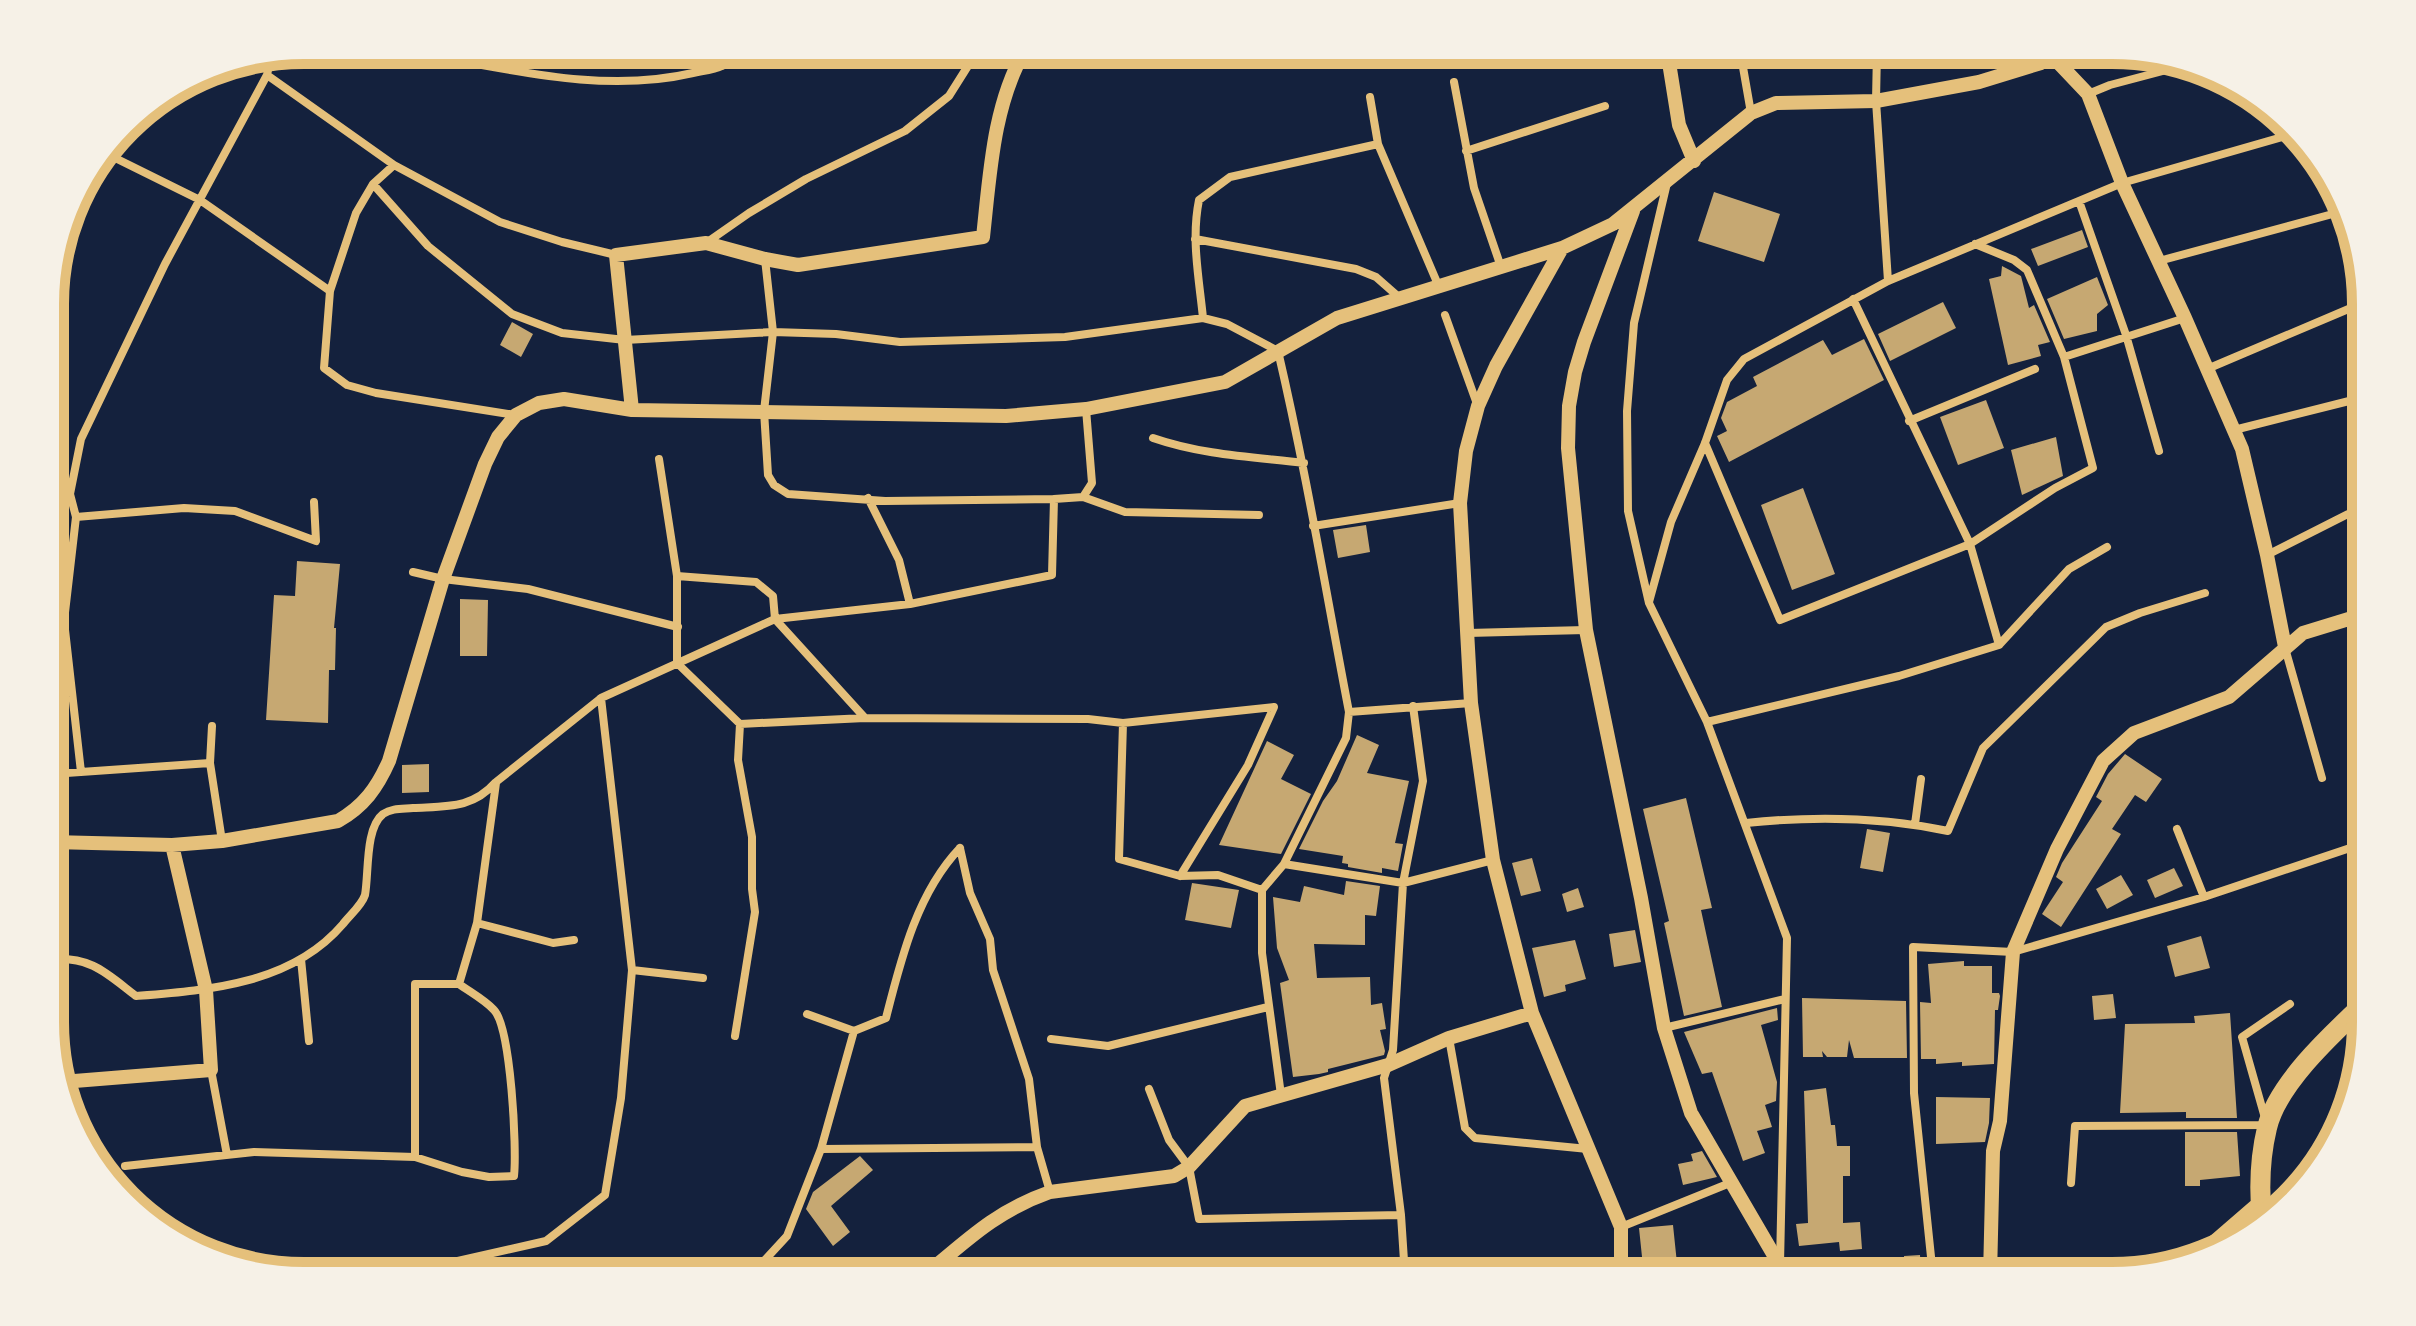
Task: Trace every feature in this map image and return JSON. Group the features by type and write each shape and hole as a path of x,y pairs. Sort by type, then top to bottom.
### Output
{"main road":[{"path":"2261,1210 2261,1175 2267,1125 2291,1082 2352,1015"}],"street":[{"path":"1669,64 1679,125 1694,161"},
{"path":"1742,64 1751,113"},
{"path":"1877,64 1876,101 1888,281"},
{"path":"64,842 172,845 222,841 338,821 368,799 380,783 389,761 443,579 485,464 498,437 516,415 539,403 564,399 632,410 1006,416 1086,409 1225,382 1337,318 1562,248 1613,224 1633,211 1751,113 1776,103 1876,101 2009,74 2038,64"},
{"path":"2062,64 2088,94 2122,183 2242,449 2285,647 2322,778"},
{"path":"480,65 607,82 661,81 723,65"},
{"path":"706,243 806,179 905,131 949,96 969,65"},
{"path":"267,75 394,165 500,222 616,255 706,243 798,265 983,237 995,140 1017,65"},
{"path":"65,616 76,517 70,494 81,439 165,264 269,68"},
{"path":"2088,94 2165,71"},
{"path":"1454,82 1474,188 1501,267"},
{"path":"1370,97 1378,144 1439,287"},
{"path":"1466,151 1605,106"},
{"path":"1649,603 1671,522 1705,443 1727,380 1744,359 1888,281 2122,183 2284,137"},
{"path":"1203,318 1194,223 1199,200 1230,177 1378,144"},
{"path":"114,158 200,200 330,291"},
{"path":"394,165 373,184 356,213 330,291 324,368 347,385 376,393 516,415"},
{"path":"1667,183 1634,323 1627,411 1628,511 1649,603 1707,722 1787,938 1783,1261"},
{"path":"373,184 428,246 512,314 562,333 625,340 773,332 836,334 900,342 1065,337 1203,318 1227,324 1278,351 1304,463 1349,712 1346,738 1284,864 1262,890 1262,953 1281,1095"},
{"path":"2079,201 2126,335 2159,451"},
{"path":"1633,211 1584,342 1569,406 1568,448 1586,630 1641,898 1664,1028 1691,1113 1777,1261"},
{"path":"2159,261 2335,214"},
{"path":"1195,239 1356,269 1376,277 1402,299"},
{"path":"1705,443 1780,620 1970,544 2055,488 2093,468 2064,357 2027,270 2014,260 1975,244"},
{"path":"1562,248 1518,323 1478,406 1466,451 1460,503 1471,703 1493,860 1532,1013 1621,1227 1621,1261"},
{"path":"616,255 632,410"},
{"path":"765,259 773,332 764,411 768,475 774,485 788,494 885,501 1083,497 1125,512 1259,515"},
{"path":"1853,299 1970,544 1999,645"},
{"path":"2207,369 2352,308"},
{"path":"1445,315 1478,406"},
{"path":"2064,357 2185,318"},
{"path":"1909,421 2035,369"},
{"path":"2234,430 2352,400"},
{"path":"1083,497 1092,483 1086,409"},
{"path":"1153,438 1178,447 1304,463"},
{"path":"659,459 677,576 677,663 740,724 865,718 1088,719 1123,723 1274,707 1248,765 1180,876"},
{"path":"65,493 70,494"},
{"path":"868,498 899,560 910,604"},
{"path":"64,958 96,965 136,996 206,990 265,977 301,959 338,930 364,899 373,825 382,815 393,809 456,806 484,795 601,698 775,619 910,604 1052,575 1054,499"},
{"path":"76,517 184,508 235,511 316,541 314,502"},
{"path":"1313,526 1460,503"},
{"path":"2267,555 2348,514 2352,518"},
{"path":"1707,722 1899,676 1999,645 2069,569 2107,547"},
{"path":"413,572 443,579 528,589 678,627"},
{"path":"677,576 756,582 773,596 775,619 865,718"},
{"path":"1746,823 1798,818 1915,824 1948,831 1983,748 2106,627 2205,593"},
{"path":"1990,1261 1993,1151 2000,1121 2013,952 2057,849 2103,761 2134,733 2229,697 2303,633 2352,618"},
{"path":"65,627 81,772"},
{"path":"1468,633 1586,630"},
{"path":"64,693 71,693"},
{"path":"453,1262 546,1241 605,1195 621,1098 632,970 601,698"},
{"path":"1349,712 1471,703"},
{"path":"1404,1261 1384,1078 1393,1050 1403,883 1423,781 1413,706"},
{"path":"1123,723 1119,859 1180,876 1218,875 1262,890"},
{"path":"735,1036 755,912 752,837 738,760 740,724"},
{"path":"212,726 210,763 222,841"},
{"path":"64,773 210,763"},
{"path":"1915,824 1921,779"},
{"path":"459,984 477,923 496,782"},
{"path":"2177,829 2204,897"},
{"path":"172,845 206,990 211,1070 227,1155"},
{"path":"1931,1261 1914,1093 1913,947 2013,952 2204,897 2352,847"},
{"path":"807,1014 854,1031 886,1018 896,980 929,888 960,848 970,893 990,939 993,970 1029,1079 1037,1147 1050,1192"},
{"path":"1284,864 1403,883 1493,860"},
{"path":"477,923 553,943 574,940"},
{"path":"301,959 309,1041"},
{"path":"632,970 703,978"},
{"path":"125,1166 254,1152 415,1157 462,1172 489,1177 514,1176 517,1153 508,1046 496,1011 459,984 415,984 415,1157"},
{"path":"1664,1028 1785,999"},
{"path":"2071,1183 2075,1126 2267,1125 2242,1037 2290,1004"},
{"path":"1051,1039 1108,1046 1268,1007"},
{"path":"941,1262 995,1217 1050,1192 1174,1176 1189,1167 1245,1106 1388,1065 1449,1038 1532,1013"},
{"path":"763,1262 787,1236 821,1149 854,1031"},
{"path":"1449,1038 1465,1128 1469,1134 1475,1138 1588,1149"},
{"path":"71,1081 211,1070"},
{"path":"1149,1089 1169,1140 1189,1167 1199,1219 1401,1215"},
{"path":"821,1149 1037,1147"},
{"path":"1621,1227 1730,1183"}],"building":[{"path":"1714,192 1780,214 1764,262 1698,241"},
{"path":"2082,230 2088,247 2038,266 2031,249"},
{"path":"2002,266 2021,276 2029,308 2034,305 2050,342 2038,345 2041,356 2008,365 1989,279 2001,276"},
{"path":"2097,277 2108,305 2097,314 2097,331 2064,339 2047,299"},
{"path":"1943,302 1956,328 1890,361 1878,334"},
{"path":"512,322 533,334 521,357 500,345"},
{"path":"1864,339 1884,380 1729,462 1717,436 1727,431 1721,418 1727,402 1757,386 1753,377 1823,340 1832,355"},
{"path":"1986,400 2004,448 1958,465 1940,417"},
{"path":"2056,437 2063,476 2022,495 2011,450"},
{"path":"1803,488 1835,574 1792,590 1761,505"},
{"path":"1366,525 1370,552 1338,558 1333,530"},
{"path":"297,561 340,564 334,628 335,670 329,670 328,723 266,720 274,595 295,596"},
{"path":"460,599 488,600 487,656 460,656"},
{"path":"1357,735 1379,745 1367,773 1409,781 1395,843 1403,844 1398,871 1382,868 1382,873 1348,867 1348,864 1342,863 1343,856 1299,849 1323,801 1337,781"},
{"path":"1267,741 1294,755 1281,779 1311,794 1281,854 1219,845"},
{"path":"2125,754 2162,779 2146,802 2135,795 2112,829 2121,834 2061,927 2042,914 2063,882 2056,877 2062,863 2102,801 2096,797 2108,774"},
{"path":"429,764 429,792 402,793 402,765"},
{"path":"1686,798 1712,908 1701,910 1722,1007 1684,1016 1664,923 1669,921 1643,809"},
{"path":"1867,829 1890,833 1883,872 1860,868"},
{"path":"1532,858 1541,891 1521,896 1512,863"},
{"path":"2174,868 2183,886 2155,898 2147,880"},
{"path":"2121,875 2133,895 2107,909 2096,889"},
{"path":"1346,881 1380,886 1376,916 1365,915 1365,945 1314,944 1317,978 1370,977 1371,1005 1382,1003 1386,1029 1380,1030 1384,1055 1328,1069 1328,1072 1293,1077 1280,983 1289,980 1277,948 1273,897 1300,902 1304,886 1344,895"},
{"path":"1192,883 1239,890 1231,928 1185,920"},
{"path":"1578,888 1584,907 1567,912 1562,894"},
{"path":"1635,930 1641,962 1614,967 1609,934"},
{"path":"2201,936 2210,968 2175,977 2167,946"},
{"path":"1575,940 1586,979 1565,985 1566,991 1544,997 1532,948"},
{"path":"1964,961 1964,966 1992,966 1992,993 1999,993 2000,996 1998,1010 1995,1010 1994,1064 1962,1066 1962,1062 1936,1064 1936,1059 1921,1059 1920,1002 1931,1003 1928,964"},
{"path":"2113,994 2116,1018 2094,1020 2092,996"},
{"path":"1802,998 1906,1001 1907,1058 1854,1058 1849,1040 1847,1057 1827,1057 1822,1051 1823,1057 1803,1057"},
{"path":"1777,1008 1778,1020 1761,1025 1777,1082 1776,1101 1765,1105 1772,1127 1757,1131 1765,1153 1743,1161 1712,1072 1702,1074 1684,1032"},
{"path":"2230,1013 2237,1118 2186,1118 2186,1112 2120,1113 2125,1024 2195,1023 2194,1016"},
{"path":"1826,1088 1837,1146 1850,1146 1850,1176 1843,1176 1843,1223 1860,1222 1862,1249 1840,1251 1839,1242 1799,1246 1796,1224 1808,1223 1804,1091"},
{"path":"1936,1097 1990,1098 1985,1142 1936,1144"},
{"path":"2185,1132 2237,1132 2240,1176 2200,1180 2200,1186 2185,1186"},
{"path":"1702,1151 1717,1177 1683,1185 1678,1164 1693,1161 1691,1154"},
{"path":"860,1156 873,1170 831,1206 850,1232 833,1246 806,1209 813,1192"},
{"path":"1673,1225 1677,1261 1642,1261 1639,1228"},
{"path":"1920,1255 1920,1261 1904,1261 1904,1256"}]}
